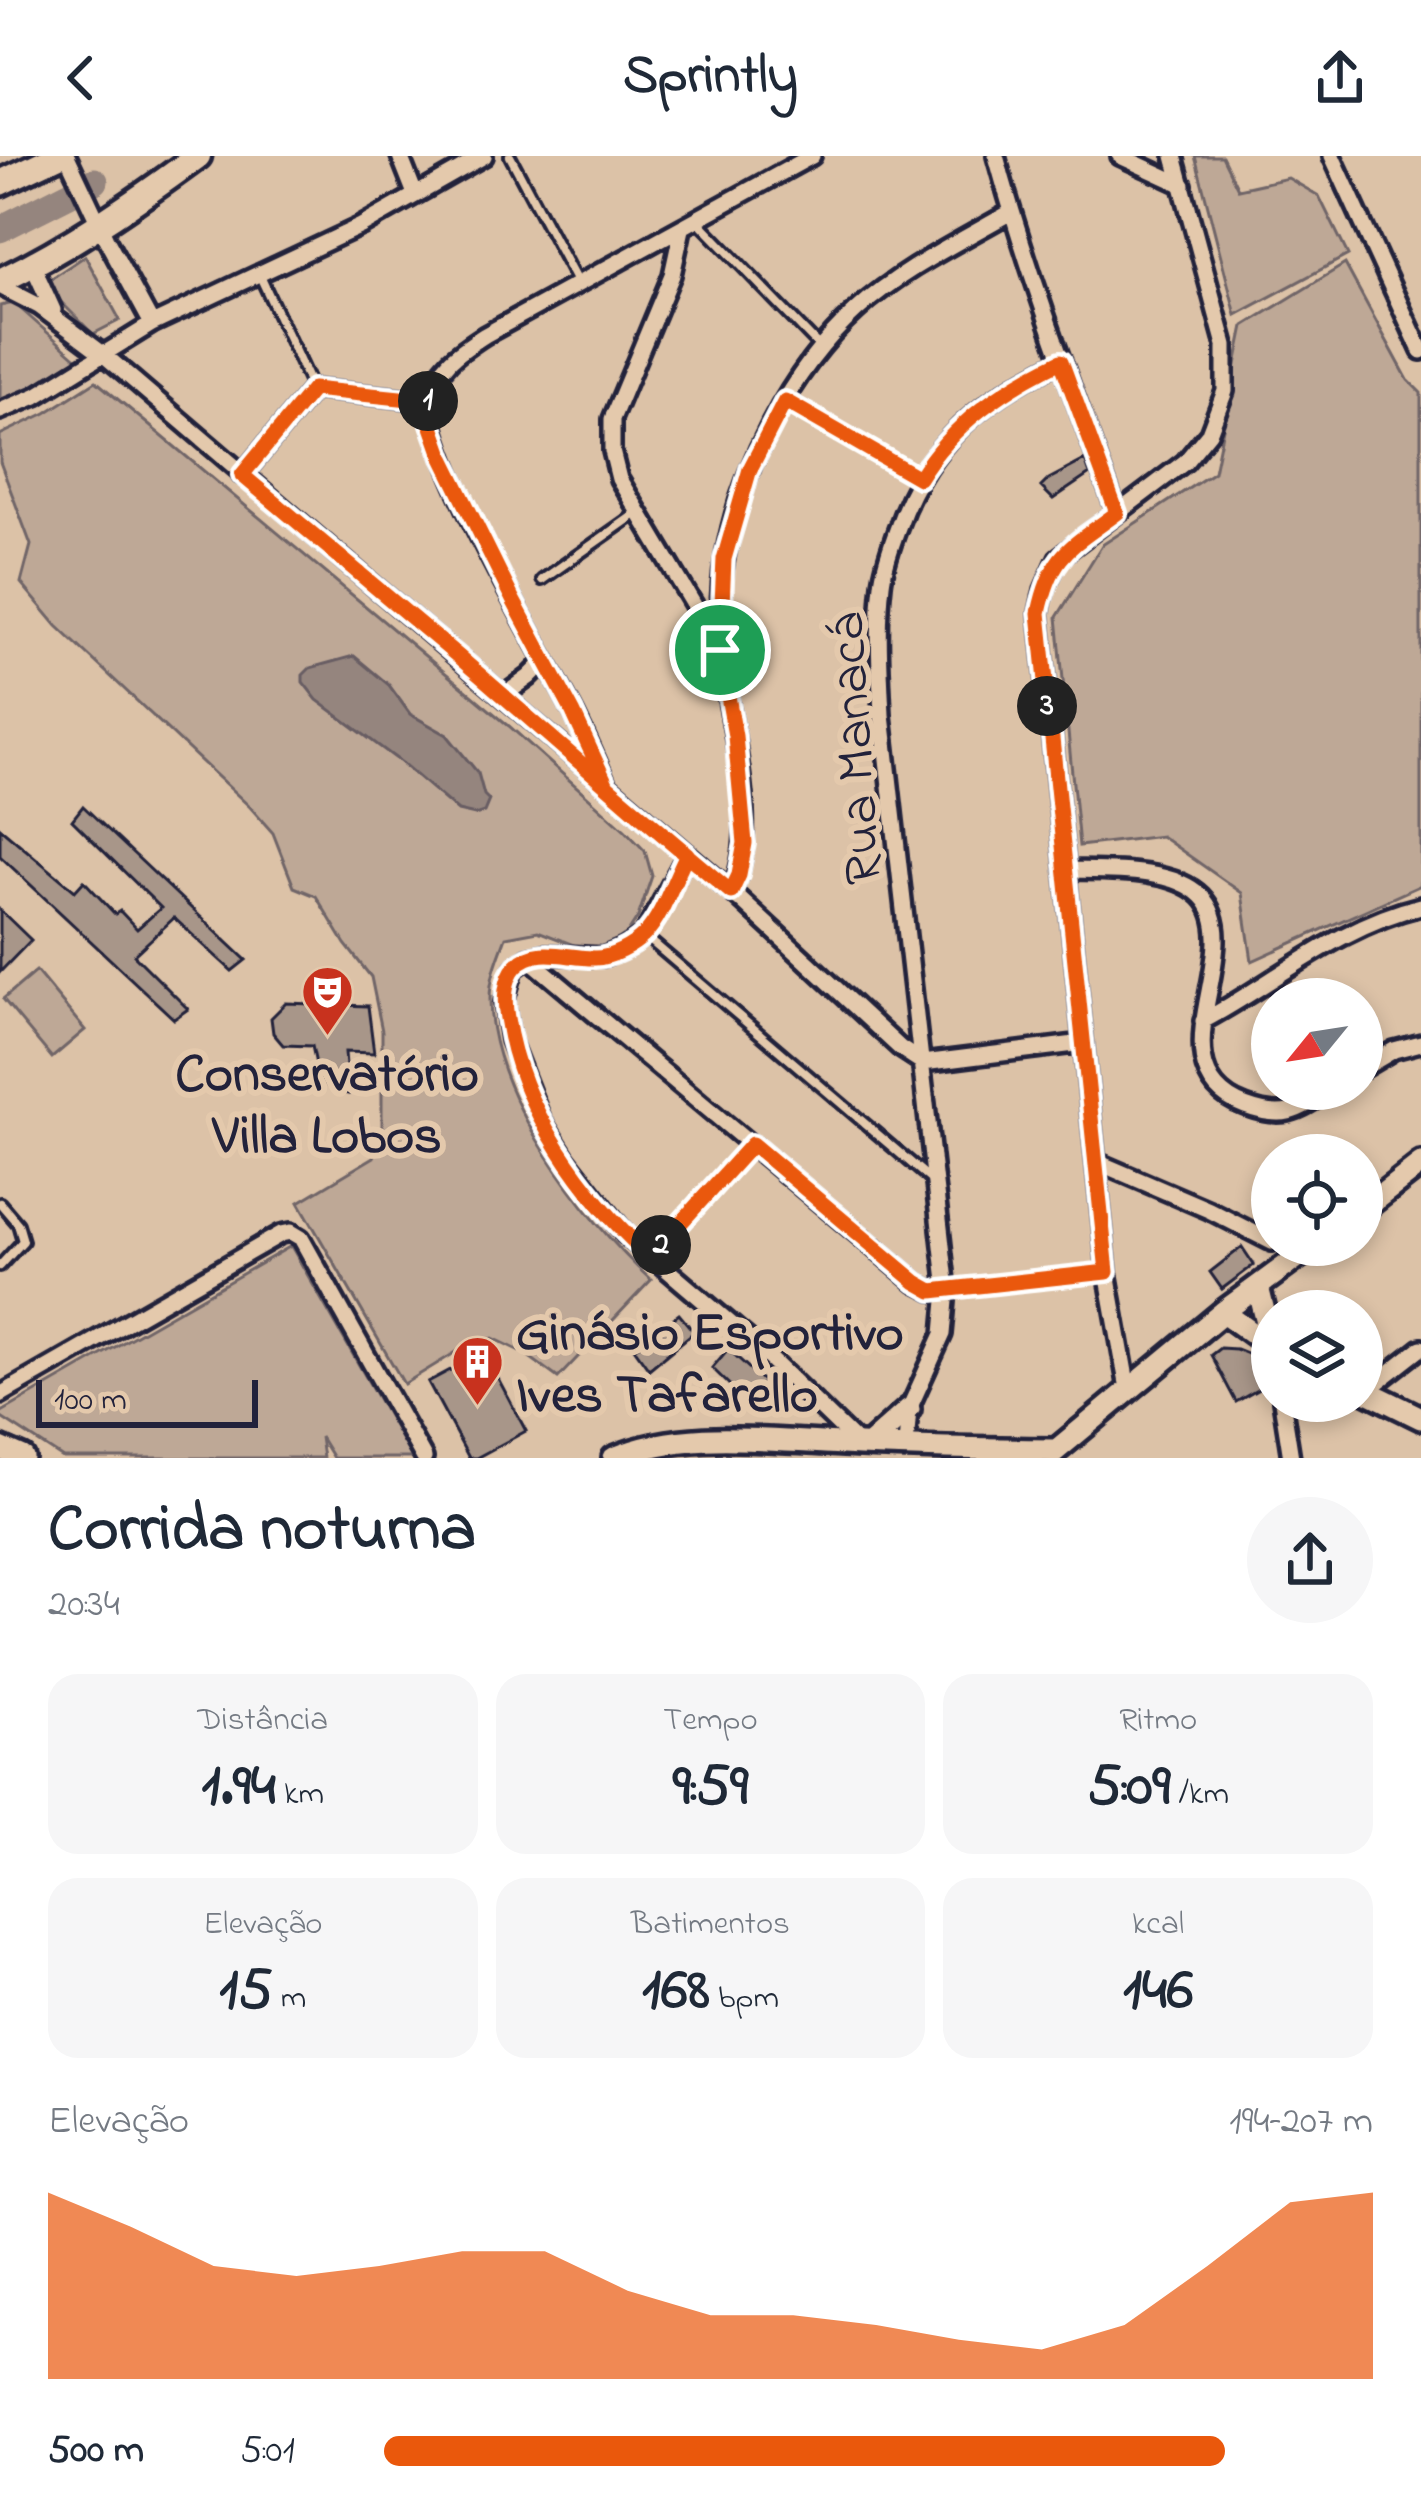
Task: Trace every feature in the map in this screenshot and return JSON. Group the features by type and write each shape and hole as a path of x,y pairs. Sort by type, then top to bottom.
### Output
{"main road":[{"path":"0,283 99,224 198,156"},
{"path":"0,184 65,158"},
{"path":"1383,1194 1421,1164"},
{"path":"614,1458 675,1441 756,1439 850,1448 906,1445 992,1454 1051,1454 1223,1312 1287,1266"},
{"path":"1258,1286 1259,1290"},
{"path":"1223,1312 1251,1331"},
{"path":"1383,1399 1421,1418"},
{"path":"850,1448 909,1409"},
{"path":"0,1448 22,1458"}],"street":[{"path":"400,156 415,194"},
{"path":"0,411 36,396 152,324 361,226 484,156"},
{"path":"607,786 443,458 429,401 444,366 485,335 812,156"},
{"path":"996,156 1061,361 1117,513"},
{"path":"1120,156 1183,185"},
{"path":"1127,1389 1107,1272 1039,613 1058,559 1197,450 1217,417 1225,391 1226,344 1174,156"},
{"path":"1332,156 1421,351"},
{"path":"65,158 152,324"},
{"path":"731,892 745,843 735,736 720,650 724,559 750,469 785,401 821,348 856,310 1011,212"},
{"path":"689,225 610,433 615,472 720,650"},
{"path":"36,263 45,297 57,318"},
{"path":"0,283 103,354 731,892 900,1048 922,1063 1083,1043"},
{"name":"Rua Manacá","path":"906,1445 909,1409 943,1334 947,1290 882,715 882,581 905,507 932,457 960,425 1029,376 1061,361"},
{"path":"242,475 313,389 429,401"},
{"path":"503,696 545,661"},
{"path":"557,743 573,712"},
{"path":"687,854 644,935 602,957 561,953 528,958 511,972 504,1002 510,1040 542,1121 566,1160 625,1234 758,1347 850,1448"},
{"path":"1066,870 1153,875 1175,880 1202,897 1217,927 1202,1021 1203,1055 1218,1087 1251,1107"},
{"path":"1202,1021 1255,993 1333,940 1421,906"},
{"path":"528,958 916,1282 932,1291 947,1290"},
{"path":"1383,1057 1421,1043"},
{"path":"1262,1110 1280,1115 1296,1110"},
{"path":"1097,1162 1251,1232"},
{"path":"0,1395 291,1232 301,1238 424,1458"},
{"path":"1383,1376 1421,1348"},
{"path":"909,1409 929,1446"},
{"path":"1284,1422 1288,1456"},
{"path":"756,1439 778,1458"}],"lane":[{"path":"510,156 578,286"},
{"path":"689,225 821,348"},
{"path":"259,275 313,389"},
{"path":"785,401 919,478"},
{"path":"542,580 637,513"},
{"path":"644,935 935,1183"},
{"path":"650,1257 752,1144"},
{"path":"0,1203 17,1224 23,1241 0,1265"},
{"path":"947,1290 1107,1272"}],"shaded area":[{"path":"1195,156 1222,156 1238,189 1288,178 1319,196 1348,255 1236,315"},
{"path":"85,256 120,320 93,334 43,284"},
{"path":"1345,264 1408,380 1421,393 1421,885 1252,961 1242,893 1161,836 1079,846 1057,617 1102,545 1214,472 1244,326"},
{"path":"14,303 82,363 0,402 0,306"},
{"path":"96,381 509,726 645,851 652,876 638,917 620,945 594,953 538,931 506,937 491,983 494,1036 523,1114 570,1189 651,1280 558,1378 493,1338 461,1349 404,1384 299,1202 374,1157 382,1132 382,1031 371,977 316,896 294,887 273,833 250,807 57,626 21,583 31,545 0,462 0,435"},
{"path":"354,656 389,685 410,714 447,735 478,773 489,800 484,812 458,811 317,700 303,682 310,668"},
{"path":"36,971 85,1030 52,1058 3,999"},
{"path":"291,1246 412,1458 333,1458 320,1437 323,1458 63,1458 0,1417 0,1413"}],"building":[{"path":"1085,460 1090,474 1053,499 1041,487 1049,479"},
{"path":"83,806 246,960 232,971 174,918 134,955 188,1009 174,1019 0,856 0,828 75,891 84,881 115,914 120,911 137,929 161,908 72,820"},
{"path":"0,910 31,940 0,972"},
{"path":"286,1003 368,1006 374,1053 345,1052 348,1094 332,1090 319,1078 312,1046 283,1045 273,1033 271,1018"},
{"path":"1242,1247 1253,1266 1222,1289 1210,1272"},
{"path":"679,1314 694,1332 649,1369 634,1348"},
{"path":"1220,1348 1251,1355 1251,1393 1236,1402 1211,1355"},
{"path":"728,1349 764,1382 747,1402 712,1368"},
{"name":"Ginásio Esportivo Ives Tafarello","path":"484,1352 526,1431 469,1458 428,1382"}],"waterway":[{"path":"0,229 95,181"}],"place":[{"name":"Conservatório Villa Lobos","path":"327,1037"},
{"name":"Ginásio Esportivo Ives Tafarello","path":"477,1407"}],"route":[{"path":"720,650 724,559 739,501 767,431 785,401 919,478 960,425 1029,376 1061,361 1117,513 1058,559 1039,613 1107,1272 932,1291 752,1144 650,1257 625,1234 566,1160 542,1121 510,1040 504,1002 511,972 528,958 561,953 602,957 644,935 687,854 607,786 443,458 429,401 313,389 242,475 459,657 662,834 687,854 731,892 745,843 735,736 720,650"}]}
